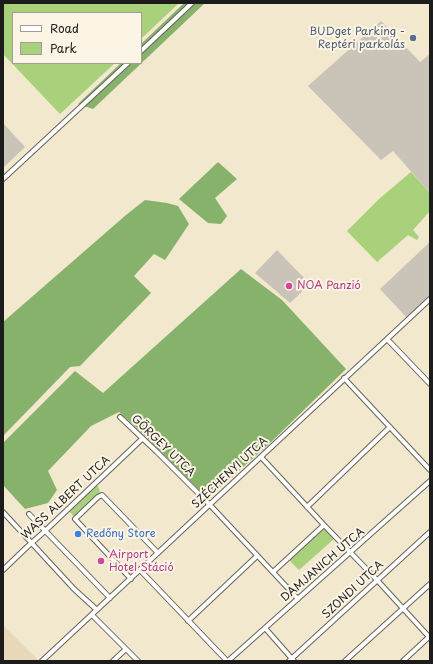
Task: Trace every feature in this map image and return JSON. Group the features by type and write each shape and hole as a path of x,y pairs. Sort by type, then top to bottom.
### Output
{"street":[{"path":"142,50 192,3"},
{"path":"3,179 127,64"},
{"name":"SZÉCHENYI UTCA","path":"42,661 430,299"},
{"path":"387,339 430,384"},
{"path":"344,378 430,470"},
{"name":"GÖRGEY UTCA","path":"120,418 157,452 210,505 298,599"},
{"path":"307,507 390,427"},
{"name":"WASS ALBERT UTCA","path":"3,570 142,439"},
{"path":"261,457 430,637 403,661"},
{"name":"DAMJANICH UTCA","path":"228,661 430,482"},
{"path":"131,579 75,519 102,495 158,553"},
{"path":"3,512 74,589 97,610"},
{"path":"29,514 110,598"},
{"path":"273,572 324,525"},
{"name":"SZONDI UTCA","path":"292,660 430,532"},
{"path":"188,621 257,556"},
{"path":"140,570 228,661"},
{"path":"346,661 430,584"},
{"path":"92,615 138,661"},
{"path":"265,628 292,660"},
{"path":"113,661 126,649"}],"shaded area":[{"path":"381,21 420,62 430,54 430,193 393,151 381,160 308,86"},
{"path":"3,123 25,147 3,168"},
{"path":"430,242 430,301 408,319 380,289"},
{"path":"277,250 310,284 290,303 255,273"},
{"path":"3,625 38,660 37,661 3,661"}],"green space":[{"path":"3,3 179,3 142,38 142,12 12,12 12,63 3,54"},
{"path":"184,3 205,3 142,63 142,43"},
{"path":"12,64 114,64 60,114"},
{"path":"120,64 141,64 93,109 78,104"},
{"path":"218,162 237,179 215,198 227,216 221,224 208,223 179,199"},
{"path":"411,172 430,193 430,211 413,230 419,237 417,240 408,235 377,262 347,231 379,199"},
{"path":"145,200 178,206 189,224 165,260 154,254 134,276 151,293 80,366 70,367 3,436 3,322"},
{"path":"241,269 282,300 346,369 269,444 215,492 199,490 119,412 91,426 48,471 57,490 48,503 25,509 3,485 3,443 75,371 103,393"},
{"path":"97,485 100,493 98,496 75,518 69,511"},
{"path":"323,527 334,539 299,570 288,559"}],"place":[{"name":"BUDget Parking - Reptéri parkolás","path":"413,38"},
{"name":"NOA Panzió","path":"289,286"},
{"name":"Redőny Store","path":"78,534"},
{"name":"Airport Hotel Stáció","path":"101,561"}]}
